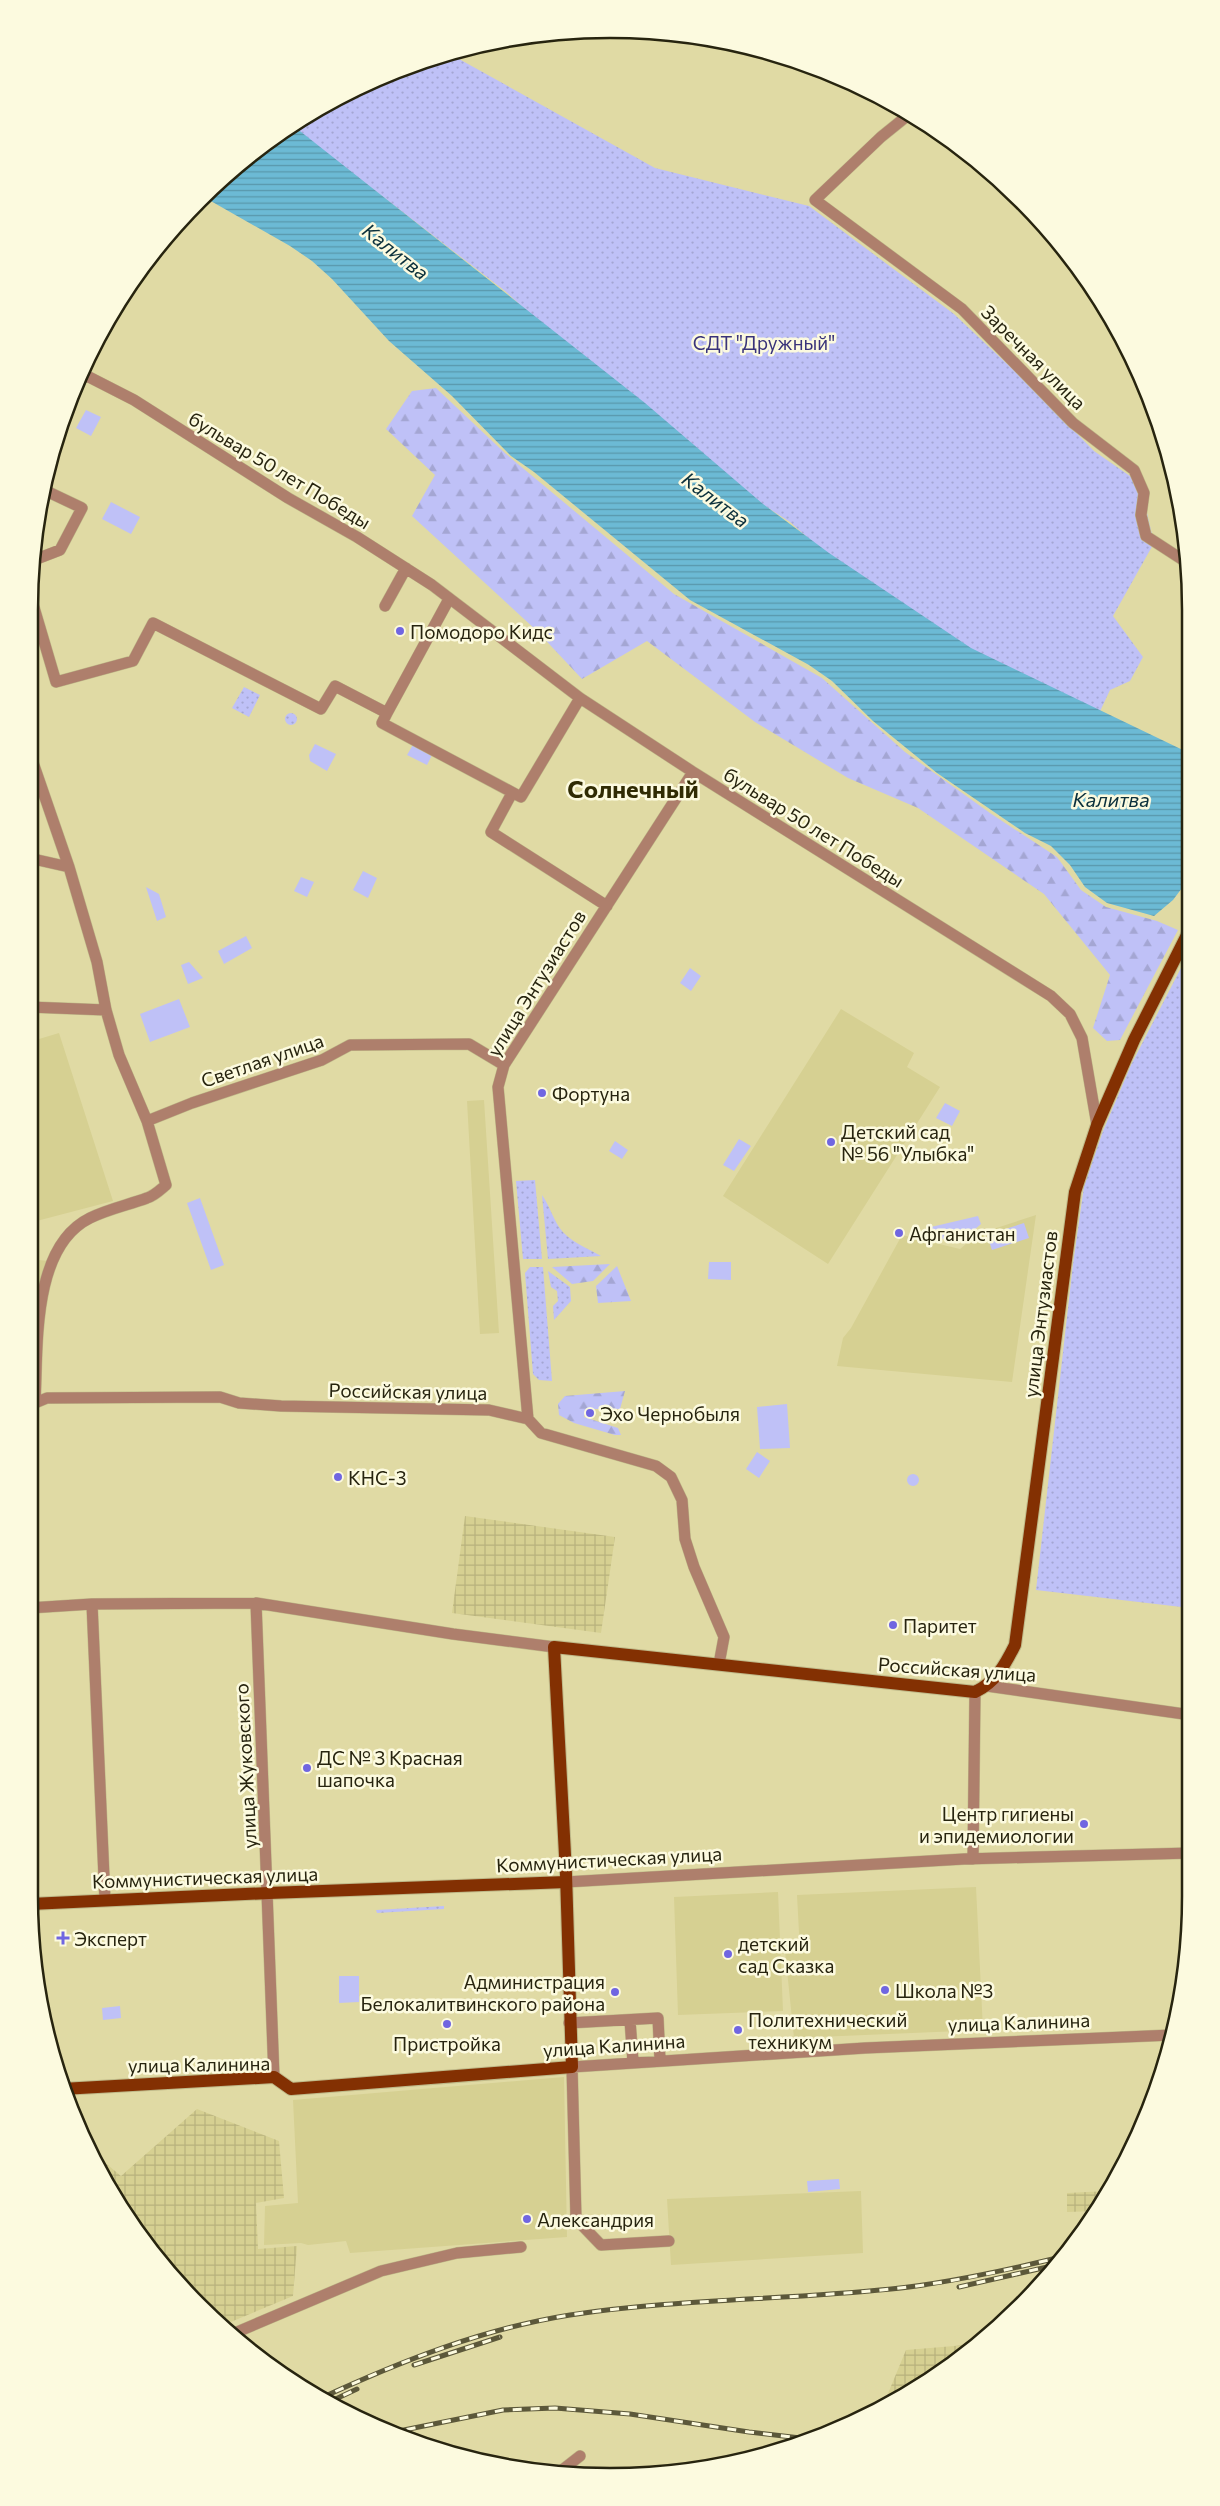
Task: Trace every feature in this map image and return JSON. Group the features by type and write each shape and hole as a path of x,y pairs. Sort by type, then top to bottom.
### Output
{"main road":[{"name":"улица Энтузиастов","path":"981,1689 1004,1667 1014,1645 1075,1192 1097,1125 1134,1040 1182,945"},
{"name":"Российская улица","path":"554,1647 981,1689"},
{"path":"554,1647 566,1882 569,2023 572,2067"},
{"name":"Коммунистическая улица","path":"38,1904 269,1892 566,1882"},
{"name":"улица Калинина","path":"71,2088 274,2077 291,2089 572,2067"}],"street":[{"name":"Заречная улица","path":"904,119 881,137 814,200 962,308 1073,423 1134,470 1144,493 1141,515 1146,536 1180,558"},
{"name":"бульвар 50 лет Победы","path":"87,378 134,400 288,498 357,537 406,568 449,598 505,642 544,668 580,698 693,772 1051,996 1070,1014 1082,1038 1097,1125"},
{"path":"40,558 60,550 82,508 51,491"},
{"path":"385,606 406,568"},
{"path":"385,718 449,598"},
{"path":"38,621 56,682 133,661 153,623 321,709 335,686 385,718 521,797 580,698"},
{"name":"улица Энтузиастов","path":"528,1420 498,1087 504,1065 693,772"},
{"path":"38,777 69,867 97,962 106,1010 119,1055 147,1121 166,1185 149,1198 124,1204 89,1218 69,1231 50,1268 40,1309 38,1334"},
{"path":"512,793 491,832 607,906"},
{"path":"38,860 69,867"},
{"path":"38,1007 106,1010"},
{"name":"Светлая улица","path":"147,1121 192,1103 322,1060 350,1045 469,1044 504,1065"},
{"name":"Российская улица","path":"38,1403 47,1398 220,1397 239,1403 281,1406 489,1410 528,1420 542,1433 649,1464 664,1470 671,1477 682,1500 685,1539 694,1567 724,1638 719,1664"},
{"name":"Российская улица","path":"38,1607 92,1604 256,1603 453,1634 554,1647"},
{"name":"улица Жуковского","path":"256,1603 269,1892 274,2077"},
{"path":"92,1604 105,1900"},
{"path":"974,1858 981,1689"},
{"name":"Российская улица","path":"981,1689 1182,1714"},
{"name":"Коммунистическая улица","path":"566,1882 974,1858 1182,1853"},
{"path":"569,2023 658,2018 660,2060"},
{"path":"630,2020 633,2062"},
{"name":"улица Калинина","path":"572,2067 660,2060 1019,2040 1165,2035"},
{"path":"572,2067 576,2219 601,2245 670,2242"},
{"path":"239,2331 380,2271 457,2253 521,2247"},
{"path":"567,2466 580,2456"}],"shaded area":[{"name":"Детский сад № 56 \"Улыбка\"","path":"841,1009 914,1053 907,1067 940,1087 828,1264 723,1196"},
{"path":"59,1033 113,1201 38,1221 38,1039"},
{"path":"484,1100 499,1333 480,1334 467,1101"},
{"path":"1036,1215 1012,1382 837,1366 843,1338 851,1328 902,1235 960,1249 978,1234"},
{"path":"38,1260 48,1261 38,1294"},
{"path":"465,1516 615,1537 601,1633 452,1613"},
{"name":"Школа №3","path":"976,1887 983,2030 794,2038 785,1951 800,1951 797,1895"},
{"name":"детский сад Сказка","path":"778,1892 783,2011 678,2015 674,1897"},
{"path":"564,2077 567,2237 350,2253 346,2241 308,2245 301,2243 264,2245 265,2206 298,2203 293,2100"},
{"path":"197,2109 279,2141 284,2198 256,2203 258,2249 297,2246 293,2296 229,2323 205,2301 156,2245 134,2214 103,2161 121,2176"},
{"path":"861,2191 863,2253 671,2265 667,2199"},
{"path":"1100,2191 1088,2211 1067,2212 1067,2193"},
{"path":"965,2345 928,2372 887,2397 906,2350"}],"green space":[{"name":"СДТ \"Дружный\"","path":"458,58 655,168 809,206 954,314 1024,380 1094,451 1140,483 1154,543 1113,616 1143,657 1130,681 1110,690 1095,722 1031,690 852,577 790,522 684,454 505,291 297,131 324,114 391,81"},
{"path":"436,388 506,454 674,594 822,678 905,752 990,813 1057,857 1081,890 1106,907 1157,921 1178,930 1120,1040 1107,1041 1093,1028 1110,975 1044,894 918,808 848,778 755,722 647,641 582,679 536,630 412,516 435,475 386,429 412,391"},
{"path":"86,410 101,417 91,436 76,428"},
{"path":"111,502 140,517 131,534 102,519"},
{"path":"244,687 260,695 249,717 232,708"},
{"path":"289,713 293,713 297,719 293,725 289,725 285,721 285,717"},
{"path":"414,743 433,753 427,765 407,755"},
{"path":"315,744 336,754 327,771 310,761 309,755"},
{"path":"363,871 377,878 368,898 353,890"},
{"path":"301,877 314,882 307,897 294,891"},
{"path":"146,887 159,894 166,917 157,921"},
{"path":"246,936 252,948 224,964 218,951"},
{"path":"189,962 203,978 188,984 181,965"},
{"path":"1182,966 1182,1607 1036,1590 1073,1264 1084,1186 1103,1131 1131,1065"},
{"path":"690,968 701,976 691,991 680,983"},
{"path":"179,999 190,1027 150,1042 140,1014"},
{"path":"945,1103 960,1111 952,1126 936,1118"},
{"path":"739,1139 751,1146 734,1171 723,1165"},
{"path":"615,1141 628,1150 622,1159 609,1151"},
{"path":"535,1180 542,1259 523,1259 516,1181"},
{"path":"542,1195 563,1232 578,1244 601,1256 548,1259"},
{"path":"200,1198 224,1265 211,1270 187,1203"},
{"path":"978,1216 981,1224 959,1243 932,1236 931,1227"},
{"path":"1024,1223 1029,1238 992,1250 987,1235"},
{"path":"709,1262 731,1262 731,1280 708,1279"},
{"path":"610,1264 593,1281 572,1284 552,1267"},
{"path":"617,1266 631,1301 598,1303 596,1286"},
{"path":"530,1267 543,1267 552,1381 539,1380 533,1374 525,1273"},
{"path":"548,1271 570,1287 571,1301 554,1320 553,1306 558,1301 557,1291 551,1287"},
{"path":"625,1391 620,1409 586,1409 584,1417 618,1428 621,1435 574,1423 559,1415 558,1404 565,1396"},
{"path":"787,1404 790,1448 760,1449 757,1407"},
{"path":"757,1452 770,1461 759,1478 746,1469"},
{"path":"911,1474 915,1474 919,1480 915,1486 911,1486 907,1482 907,1478"},
{"path":"444,1906 444,1909 377,1913 376,1910"},
{"path":"339,1976 359,1976 359,2002 339,2003"},
{"path":"120,2006 121,2018 103,2020 102,2008"},
{"path":"839,2179 840,2189 808,2192 807,2181"}],"water":[{"name":"Калитва","path":"299,130 645,403 763,504 829,553 971,648 1182,750 1182,888 1173,900 1154,916 1107,903 1085,887 1070,865 1051,846 1025,833 937,773 873,721 832,681 809,665 690,600 534,472 511,456 452,396 389,341 332,279 312,261 290,246 210,201 261,156"}],"railway":[{"path":"329,2395 379,2372 441,2348 537,2321 570,2315 650,2306 851,2293 913,2286 979,2276 1052,2259"},
{"path":"959,2287 1045,2268"},
{"path":"414,2365 500,2337"},
{"path":"337,2399 357,2389"},
{"path":"404,2430 503,2410 555,2408 630,2414 796,2437"}],"place":[{"name":"Помодоро Кидс","path":"400,631"},
{"name":"Фортуна","path":"542,1093"},
{"name":"Детский сад № 56 \"Улыбка\"","path":"831,1142"},
{"name":"Афганистан","path":"899,1233"},
{"name":"Эхо Чернобыля","path":"590,1413"},
{"name":"КНС-3","path":"338,1477"},
{"name":"Паритет","path":"893,1625"},
{"name":"ДС № 3 Красная шапочка","path":"307,1768"},
{"name":"Центр гигиены и эпидемиологии","path":"1084,1824"},
{"name":"Эксперт","path":"63,1938"},
{"name":"детский сад Сказка","path":"728,1954"},
{"name":"Школа №3","path":"885,1990"},
{"name":"Администрация Белокалитвинского района","path":"615,1992"},
{"name":"Пристройка","path":"447,2024"},
{"name":"Политехнический техникум","path":"738,2030"},
{"name":"Александрия","path":"527,2219"}],"district":[{"name":"Солнечный","path":"633,788"}]}
